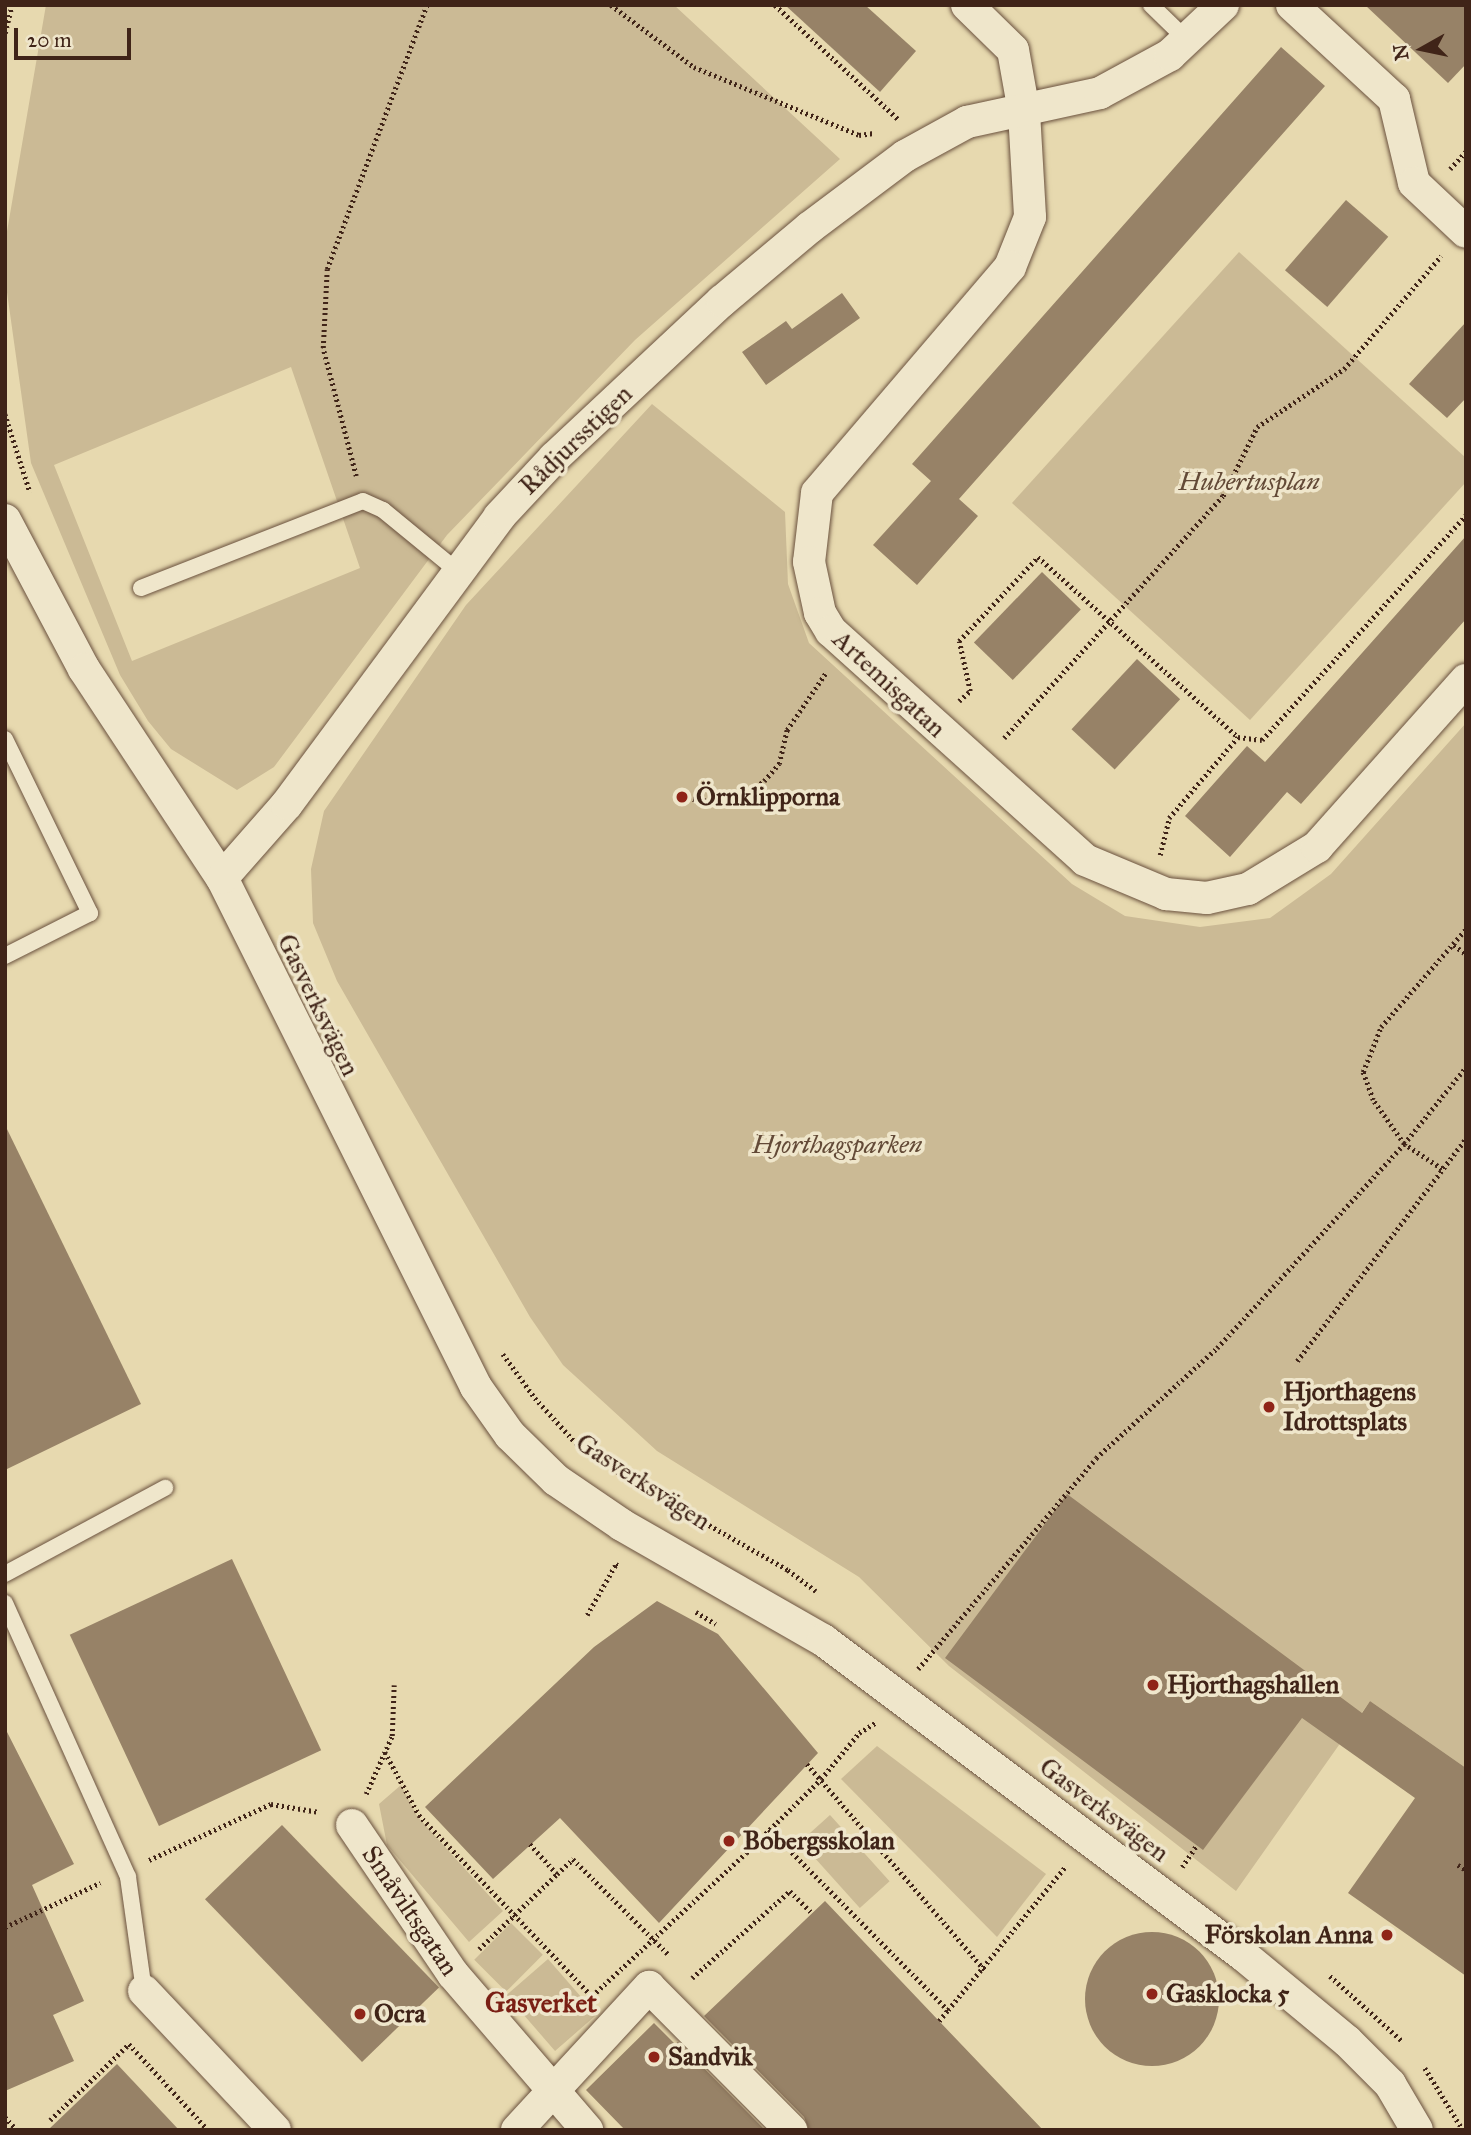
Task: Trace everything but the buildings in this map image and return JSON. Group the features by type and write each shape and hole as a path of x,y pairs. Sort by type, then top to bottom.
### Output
{"street":[{"name":"Artemisgatan","path":"967,5 1013,50 1024,112 1030,217 1010,267 817,494 809,562 820,613 848,646 977,767 1085,860 1152,889 1207,898 1248,889 1317,847 1466,680"},
{"path":"1024,112 1100,93 1170,55 1223,5"},
{"path":"1292,5 1394,99 1414,183 1465,231"},
{"name":"Rådjursstigen","path":"222,878 287,804 456,570 554,458 722,301 918,137 967,122 1024,112"},
{"name":"Gasverksvägen","path":"5,520 84,669 222,878 476,1387 510,1435 556,1480 622,1525 823,1640 895,1698 1233,1947 1347,2041 1390,2084 1417,2130"},
{"name":"Småviltsgatan","path":"352,1825 453,1975 551,2093 587,2130"},
{"path":"517,2130 649,1987 791,2130"},
{"path":"144,1991 275,2130"}],"lane":[{"path":"1151,5 1187,40"},
{"path":"141,588 363,501 383,510 456,570"},
{"path":"5,739 90,913 5,956"},
{"path":"5,1574 164,1488"},
{"path":"5,1603 128,1877 144,1991"}],"path":[{"path":"5,33 12,5"},
{"path":"363,501 323,348 327,269 427,5"},
{"path":"611,5 694,67 784,106 859,135 918,137"},
{"path":"775,5 918,137"},
{"path":"977,767 1223,496 1257,428 1344,369 1465,231"},
{"path":"5,414 30,495"},
{"path":"932,725 970,691 960,641 1038,557 1238,737 1262,740 1466,515"},
{"path":"682,797 735,805 764,781 779,764 787,730 848,646"},
{"path":"1152,889 1169,818 1238,737"},
{"path":"1442,1169 1404,1144 1373,1100 1363,1072 1381,1027 1466,929"},
{"path":"1454,945 1466,954"},
{"path":"941,1641 1096,1458 1217,1348 1404,1144 1466,1067"},
{"path":"1297,1361 1466,1138"},
{"name":"Gasverksvägen","path":"496,1346 535,1398 576,1443 628,1479 788,1570 820,1595"},
{"path":"587,1615 616,1564 625,1569"},
{"path":"693,1611 728,1630"},
{"path":"906,1661 928,1678"},
{"path":"271,1804 306,1807 352,1825 392,1737 394,1685"},
{"path":"592,1996 746,1853 821,1779 859,1733 876,1722 865,1714"},
{"path":"386,1752 419,1815 617,2022"},
{"path":"807,1764 985,1970"},
{"path":"769,1829 948,2010"},
{"path":"530,1844 557,1874"},
{"name":"Gasverksvägen","path":"1171,1860 1184,1870 1197,1845"},
{"path":"453,1975 573,1859 675,1961"},
{"path":"939,2021 985,1970 1068,1863"},
{"path":"1458,1865 1466,1870"},
{"path":"684,1970 693,1979 790,1891 812,1913"},
{"path":"1320,1969 1350,1991 1405,2044"},
{"path":"50,2120 129,2044 208,2130"},
{"path":"1421,2063 1463,2130"},
{"path":"5,2117 17,2130"}],"green space":[{"path":"46,5 674,5 840,159 635,340 447,535 274,767 237,790 171,749 148,721 120,675 31,463 5,278 5,243","holes":["291,367 360,568 132,661 54,465"]},
{"name":"Hubertusplan","path":"1239,252 1466,458 1466,482 1250,720 1012,503"},
{"name":"Hjorthagsparken","path":"652,404 785,512 788,584 809,643 1072,884 1125,916 1200,927 1270,918 1331,874 1466,723 1466,1768 1370,1701 1236,1891 949,1666 859,1577 657,1451 563,1365 530,1317 337,981 313,923 311,869 324,811 466,605"},
{"path":"877,1746 1046,1874 997,1937 841,1779"},
{"path":"401,1785 417,1816 503,1911 469,1942 387,1845 379,1804"},
{"path":"830,1815 890,1881 860,1908 800,1842"},
{"path":"511,1923 543,1955 506,1992 474,1960"},
{"path":"548,1959 597,2015 555,2051 506,1995"}],"place":[{"name":"Örnklipporna","path":"682,797"},
{"name":"Hjorthagens Idrottsplats","path":"1269,1407"},
{"name":"Hjorthagshallen","path":"1153,1685"},
{"name":"Bobergsskolan","path":"729,1841"},
{"name":"Förskolan Anna","path":"1387,1935"},
{"name":"Gasklocka 5","path":"1152,1994"},
{"name":"Ocra","path":"360,2014"},
{"name":"Sandvik","path":"654,2057"}],"district":[{"name":"Gasverket","path":"541,2003"}]}
